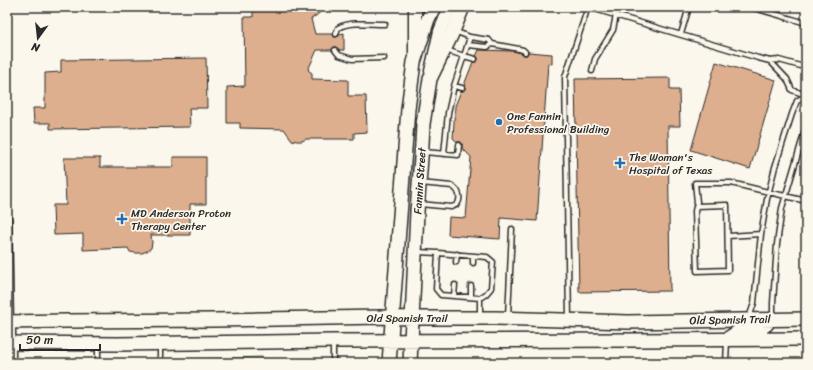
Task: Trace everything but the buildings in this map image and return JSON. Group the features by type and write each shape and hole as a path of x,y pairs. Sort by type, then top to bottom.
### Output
{"main road":[{"name":"Fannin Street","path":"389,363 408,109 414,62 428,19 434,7"},
{"name":"Fannin Street","path":"410,363 423,124 430,79 463,7"},
{"path":"406,144 422,148"},
{"name":"Old Spanish Trail","path":"8,322 392,317 508,318 631,322 806,319"},
{"path":"806,319 806,339"},
{"path":"214,320 215,343"},
{"path":"727,340 741,330 760,329 773,320"},
{"path":"631,322 632,340"},
{"name":"Old Spanish Trail","path":"8,343 160,344 411,340 806,339"}],"street":[{"path":"414,62 415,7"},
{"path":"430,79 440,31 450,7"},
{"path":"7,219 9,363"}],"lane":[{"path":"568,320 566,76 588,7 770,60 779,60 804,67 806,66"},
{"path":"681,34 689,7"},
{"path":"751,7 806,23"},
{"path":"592,71 595,59 613,30 616,15"},
{"path":"336,34 338,28 342,25 386,24"},
{"path":"453,31 470,37 489,40 492,44 524,50 525,52"},
{"path":"444,154 448,113 454,86 470,37"},
{"path":"468,45 487,47 492,44"},
{"path":"444,49 475,59"},
{"path":"336,50 339,55 352,59 384,58"},
{"path":"770,60 787,79 792,90 806,95"},
{"path":"454,86 462,88"},
{"path":"749,320 754,303 761,234 769,191 797,101 806,95"},
{"path":"773,320 777,244 782,208 806,128"},
{"path":"422,148 444,154 458,155 459,145"},
{"path":"418,204 451,207 457,204 459,195 452,186 419,183"},
{"path":"696,206 727,205 728,270 698,271 695,211 696,206 697,202 695,183 731,183 806,201"},
{"path":"508,318 512,229"},
{"path":"728,236 761,234"},
{"path":"416,252 438,253 457,254 473,256 487,256 493,262 490,288 486,294 480,298 441,296 436,289 438,253"},
{"path":"456,262 457,254"},
{"path":"473,256 473,263"},
{"path":"454,296 455,285"},
{"path":"471,297 472,286"},
{"path":"480,298 481,318"},
{"path":"726,363 727,340"},
{"path":"333,341 333,363"},
{"path":"98,344 98,363"},
{"path":"160,344 160,363"}],"green space":[{"path":"262,357 262,363 177,363 177,360"}],"place":[{"name":"One Fannin Professional Building","path":"499,122"},
{"name":"The Woman's Hospital of Texas","path":"620,163"},
{"name":"MD Anderson Proton Therapy Center","path":"122,219"}]}
